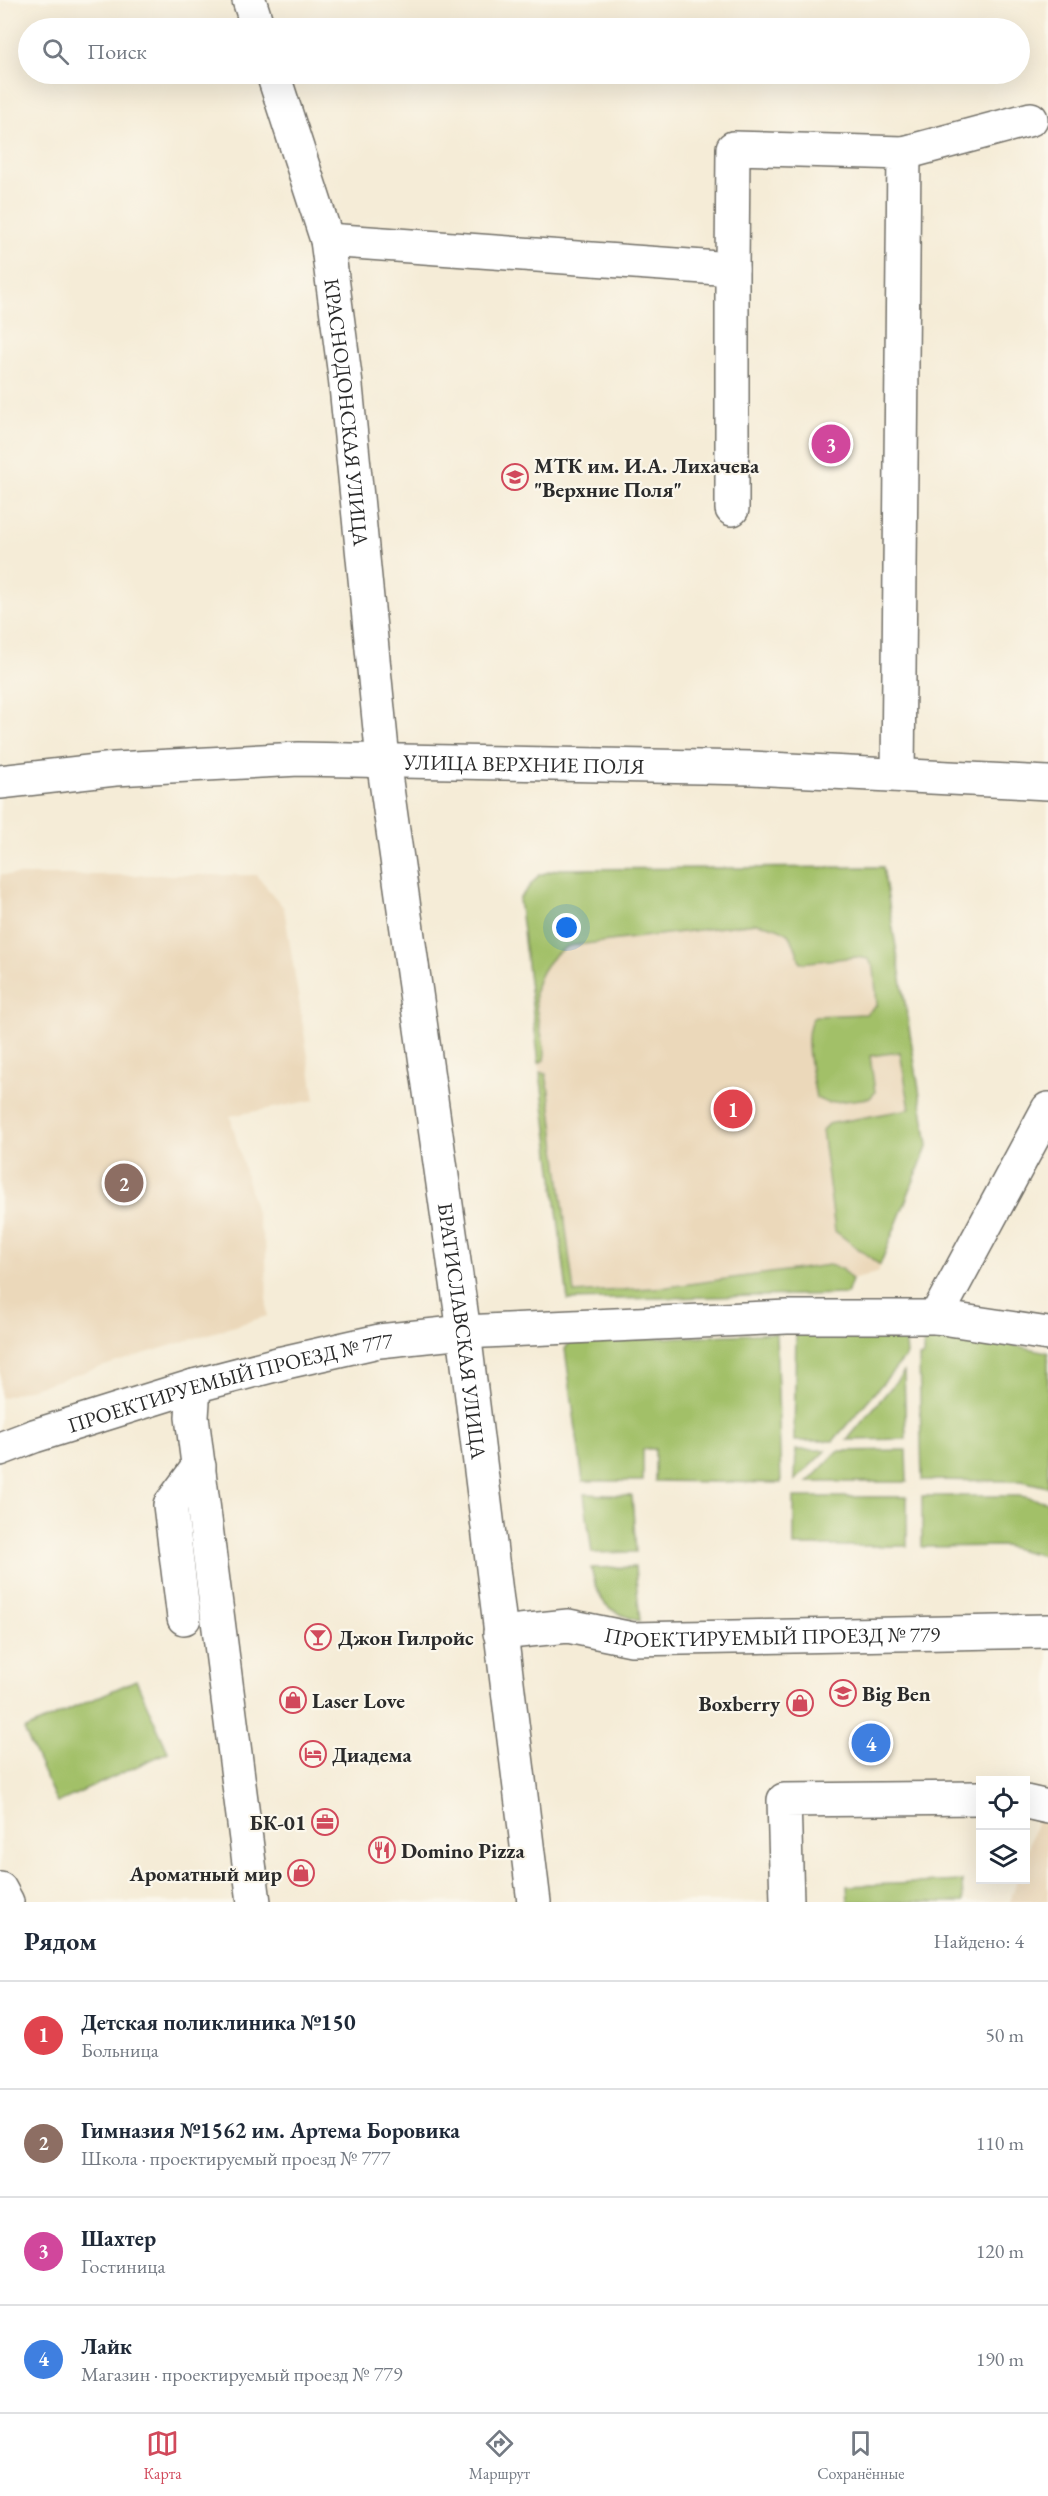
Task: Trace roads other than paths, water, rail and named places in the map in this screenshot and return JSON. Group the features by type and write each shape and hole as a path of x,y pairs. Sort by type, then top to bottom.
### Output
{"main road":[{"path":"249,0 255,18"},
{"name":"КРАСНОДОНСКАЯ УЛИЦА","path":"276,84 327,240 345,376 383,760"},
{"path":"732,509 733,148 904,153 1030,119"},
{"path":"898,775 904,153"},
{"path":"327,240 732,269"},
{"name":"УЛИЦА ВЕРХНИЕ ПОЛЯ","path":"0,782 138,768 298,759 751,768 1048,783"},
{"name":"БРАТИСЛАВСКАЯ УЛИЦА","path":"383,760 464,1332 534,1902"},
{"path":"936,1317 1048,1109"},
{"name":"ПРОЕКТИРУЕМЫЙ ПРОЕЗД № 777","path":"0,1449 34,1436 194,1386 379,1341 464,1332 787,1317 936,1317 1048,1334"},
{"path":"194,1386 192,1417 254,1902"},
{"path":"184,1618 170,1505 199,1466"},
{"name":"ПРОЕКТИРУЕМЫЙ ПРОЕЗД № 779","path":"500,1633 568,1626 632,1639 1048,1631"},
{"path":"787,1902 784,1800 976,1798"},
{"path":"1030,1803 1048,1807"},
{"path":"0,1889 7,1902"}],"place":[{"name":"Шахтер","path":"831,444"},
{"name":"МТК им. И.А. Лихачева \"Верхние Поля\"","path":"515,477"},
{"name":"Детская поликлиника №150","path":"733,1109"},
{"name":"Гимназия №1562 им. Артема Боровика","path":"124,1183"},
{"name":"Джон Гилройс","path":"318,1637"},
{"name":"Big Ben","path":"843,1693"},
{"name":"Laser Love","path":"293,1700"},
{"name":"Boxberry","path":"800,1703"},
{"name":"Лайк","path":"871,1743"},
{"name":"Диадема","path":"313,1754"},
{"name":"БК-01","path":"325,1822"},
{"name":"Domino Pizza","path":"382,1850"},
{"name":"Ароматный мир","path":"301,1873"}]}
